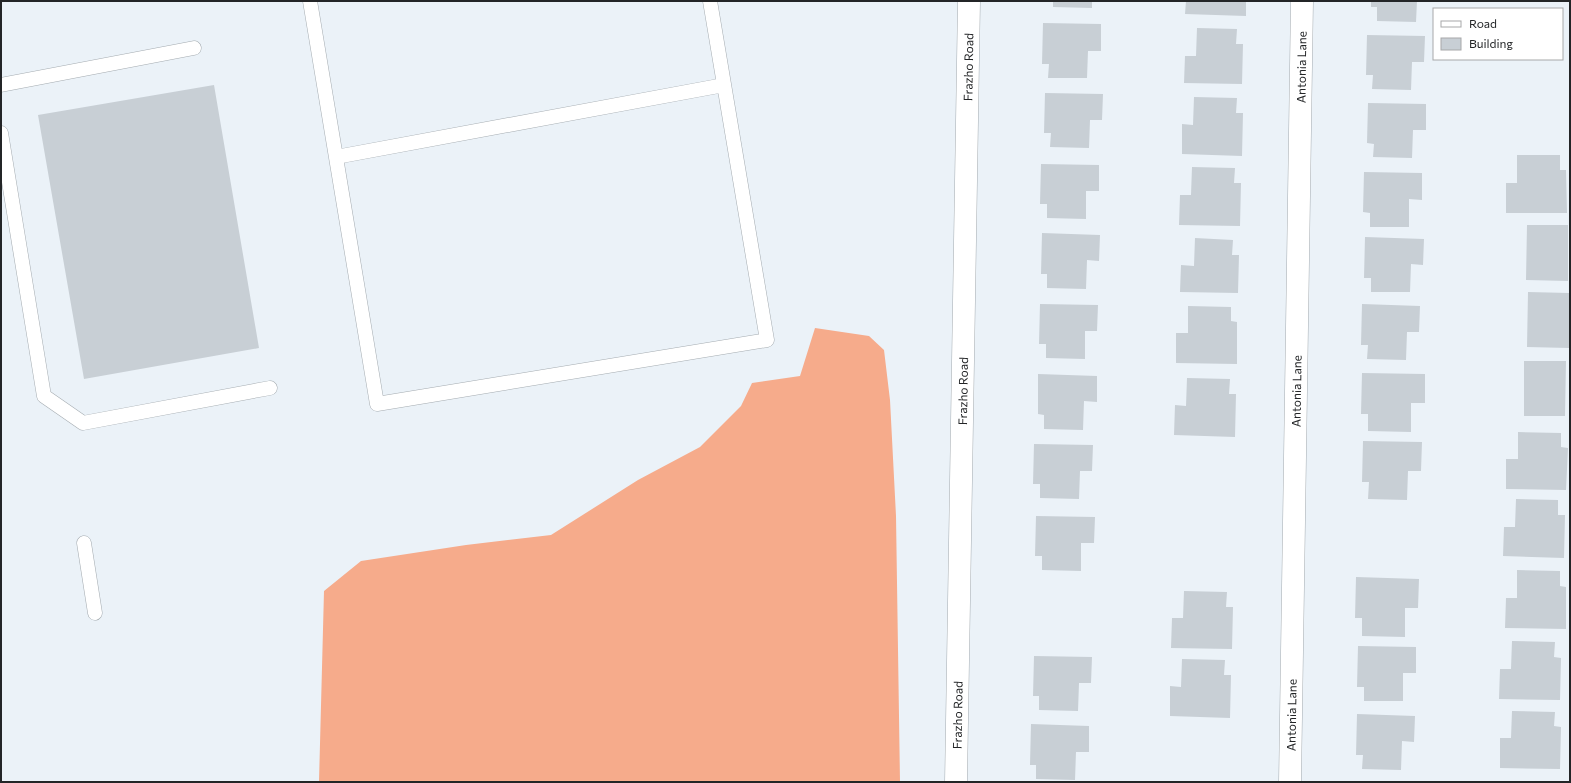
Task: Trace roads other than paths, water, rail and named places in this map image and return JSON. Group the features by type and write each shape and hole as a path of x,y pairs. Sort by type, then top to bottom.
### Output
{"street":[{"name":"Frazho Road","path":"956,782 969,1"},
{"name":"Antonia Lane","path":"1290,782 1302,1"}],"lane":[{"path":"310,1 377,404 767,340 710,1"},
{"path":"1,85 194,48"},
{"path":"336,157 724,85"},
{"path":"1,133 44,396 83,423 270,388"},
{"path":"84,543 94,613"}]}
